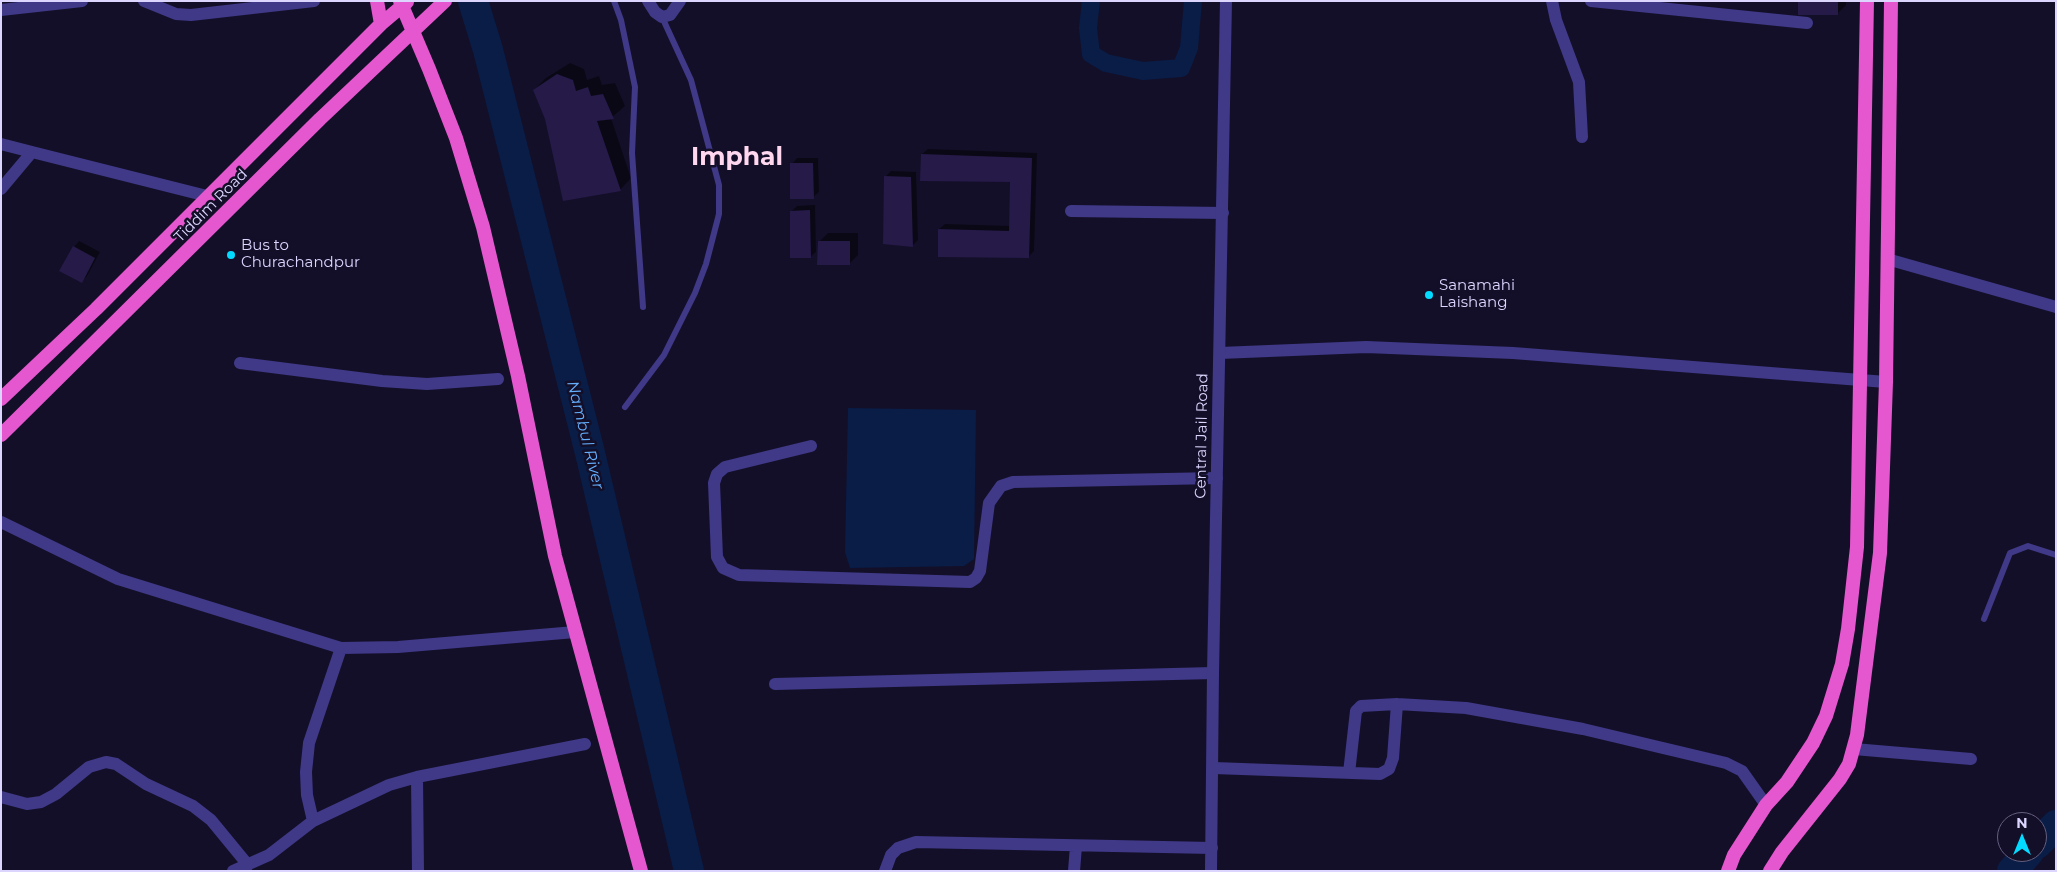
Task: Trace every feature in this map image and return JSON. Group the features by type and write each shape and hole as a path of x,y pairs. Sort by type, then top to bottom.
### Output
{"highway":[{"path":"377,1 381,24"},
{"name":"Tiddim Road","path":"1,435 320,119 445,1"},
{"path":"1728,871 1734,855 1766,805 1787,782 1812,743 1826,716 1842,664 1848,629 1857,547 1862,380 1867,1"},
{"path":"1770,871 1782,852 1840,779 1849,764 1854,750 1878,570 1886,382 1891,1"},
{"path":"403,3 418,28 456,138 482,227 518,376 555,556 641,871"},
{"name":"Tiddim Road","path":"1,400 96,309 207,196 403,3"}],"street":[{"path":"1,10 82,1"},
{"path":"144,1 159,5 176,14 191,15 314,1"},
{"path":"648,1 655,12 662,17 670,15 680,1"},
{"name":"Central Jail Road","path":"1212,871 1213,673 1226,1"},
{"path":"1552,1 1556,20 1579,82 1582,137"},
{"path":"1591,1 1807,23"},
{"path":"1,144 207,196"},
{"path":"1,189 32,152"},
{"path":"1071,211 1222,213"},
{"path":"1887,259 2056,307"},
{"path":"1220,353 1376,347 1513,353 1886,382"},
{"path":"240,363 382,381 427,384 498,379"},
{"path":"812,446 726,467 716,474 714,482 717,557 723,568 739,575 970,582 976,578 980,571 989,503 1001,486 1013,482 1217,478"},
{"path":"1,522 118,580 341,648 398,647 575,632"},
{"path":"313,821 307,795 308,743 341,648"},
{"path":"774,684 1213,673"},
{"path":"1349,772 1356,711 1361,706 1368,704 1396,704 1466,708 1583,728 1726,763 1742,771 1766,805"},
{"path":"1214,768 1380,774 1389,769 1393,758 1396,704"},
{"path":"233,871 248,865 281,846 313,821 389,785 417,777 585,744"},
{"path":"1854,750 1971,759"},
{"path":"1,797 27,804 41,802 56,794 89,767 97,763 116,764 146,784 193,806 211,820 248,865"},
{"path":"417,777 418,871"},
{"path":"885,871 891,854 898,848 916,842 1212,848"},
{"path":"1074,871 1076,846"}],"lane":[{"path":"614,1 621,20 635,87 632,153 643,306"},
{"path":"625,407 664,355 695,293 706,264 719,214 720,198 691,80 662,17"},
{"path":"1984,619 2010,553 2028,546 2056,555"}],"water":[{"path":"848,408 976,410 974,559 964,566 850,568 845,552"}],"building":[{"path":"1798,1 1838,1 1838,15 1798,15"},
{"path":"557,74 573,80 576,91 588,87 591,96 603,94 614,119 597,121 621,191 563,201 545,119 533,90"},
{"path":"921,154 1032,158 1029,258 938,257 938,229 1009,231 1010,182 920,181"},
{"path":"790,163 813,163 814,199 790,199"},
{"path":"884,176 911,177 913,247 883,244"},
{"path":"810,210 811,258 790,258 790,211"},
{"path":"818,241 850,241 850,265 817,265"},
{"path":"73,246 95,258 82,283 59,271"}],"waterway":[{"name":"Nambul River","path":"473,1 488,50 590,453 689,871"},
{"path":"1091,1 1088,28 1091,54 1106,63 1143,71 1181,68 1189,48 1193,1"},
{"path":"2047,834 2056,825"},
{"path":"2012,871 2020,862"}],"place":[{"name":"Bus to Churachandpur","path":"231,255"},
{"name":"Sanamahi Laishang","path":"1429,295"}],"district":[{"name":"Imphal","path":"737,158"}]}
